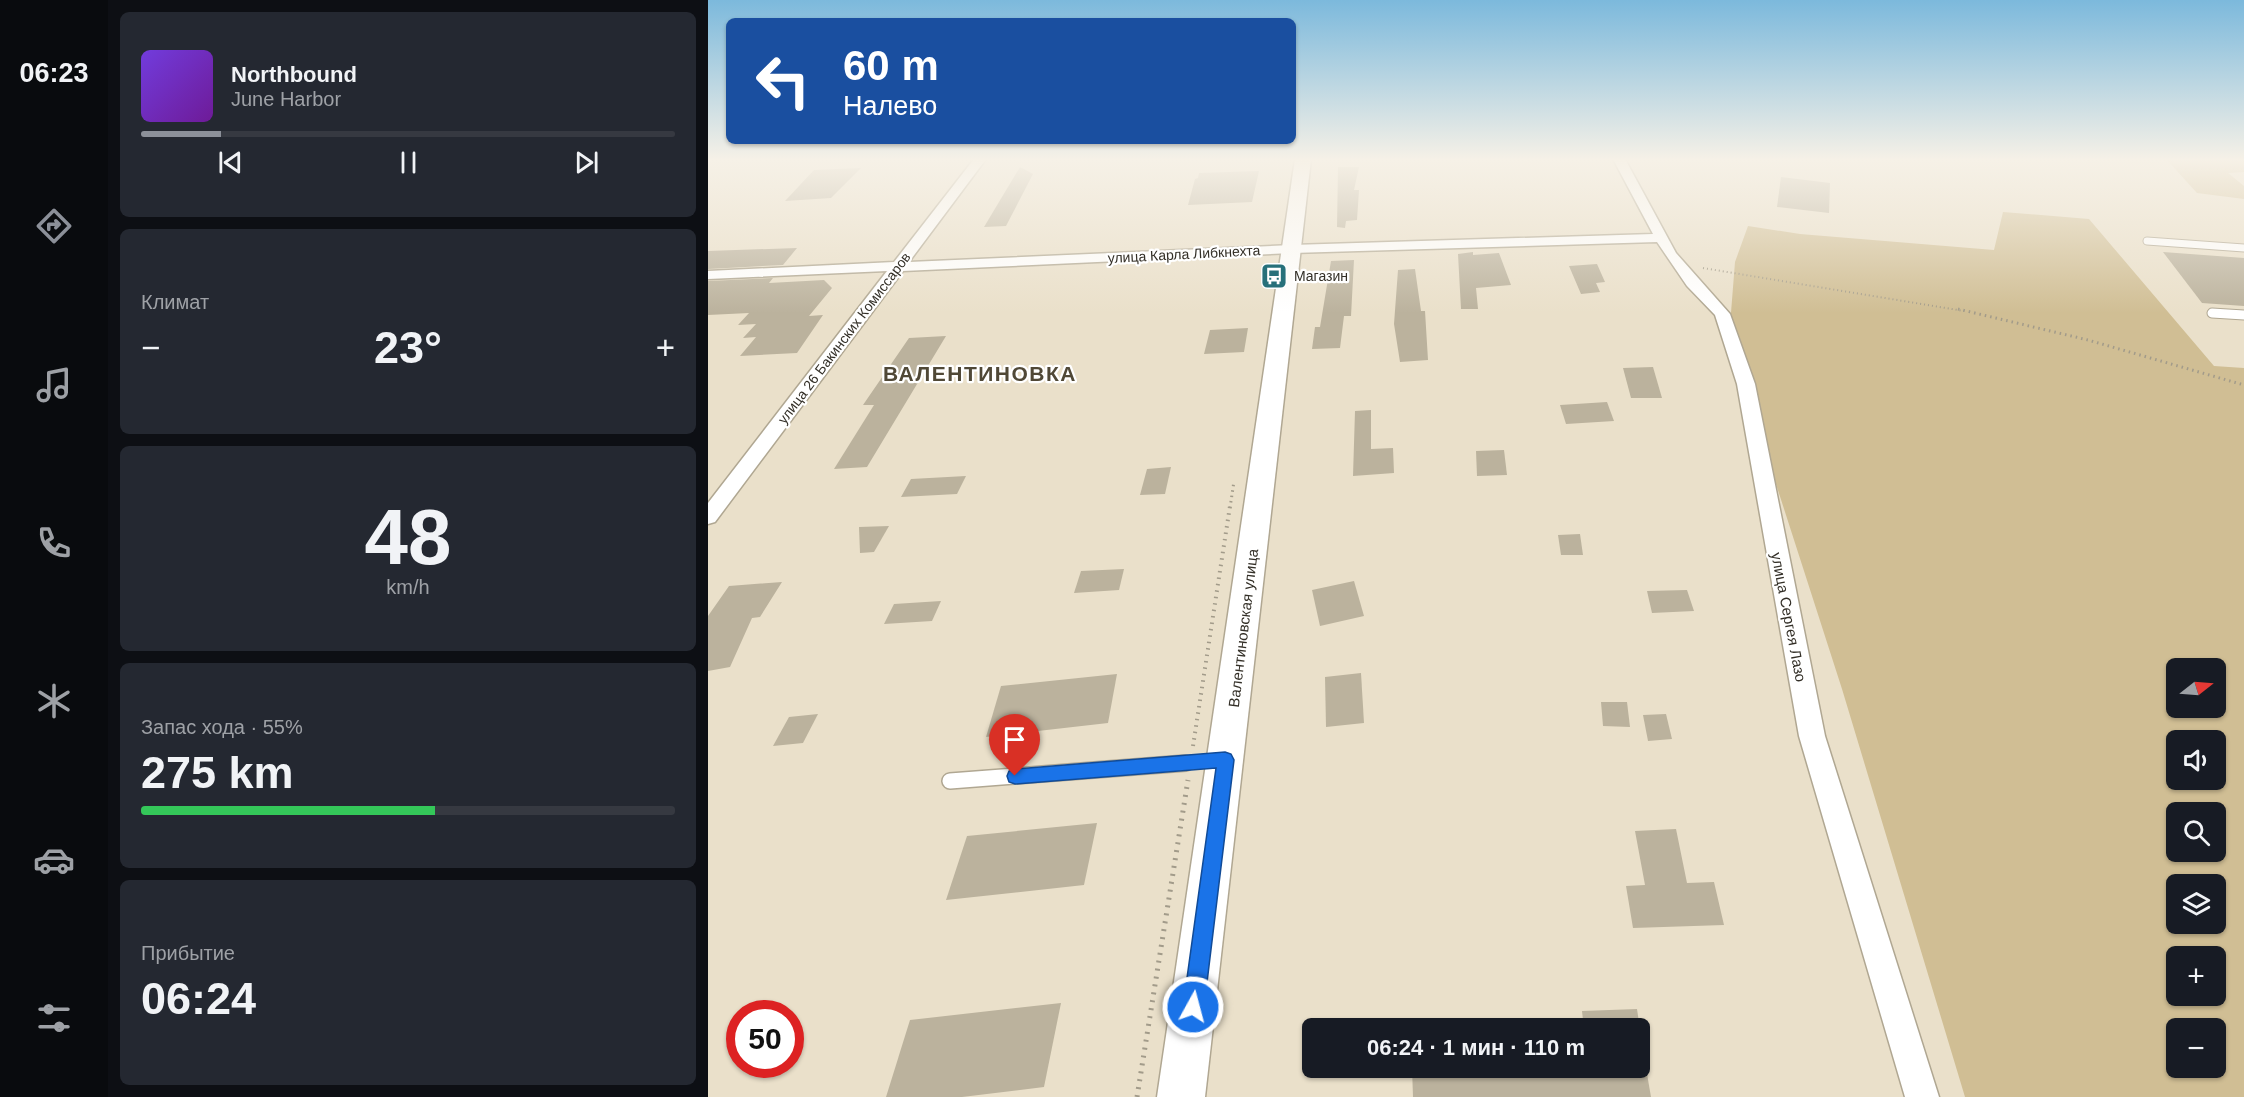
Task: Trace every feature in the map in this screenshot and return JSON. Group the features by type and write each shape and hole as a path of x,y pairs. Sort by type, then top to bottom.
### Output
{"main road":[{"name":"Валентиновская улица","path":"1182,1097 1298,210"}],"street":[{"name":"улица 26 Бакинских Комиссаров","path":"708,517 941,210"},
{"name":"улица Сергея Лазо","path":"1646,210 1665,246 1692,284 1722,314 1746,384 1812,736 1922,1097"},
{"name":"улица Карла Либкнехта","path":"708,274 1293,249 1665,246"}],"lane":[{"path":"2147,241 2244,248"},
{"path":"2212,313 2244,315"},
{"path":"950,782 1225,760"}],"path":[{"path":"1665,246 1698,267 1734,275 1943,306 2088,340 2244,385"},
{"path":"1137,1097 1236,472"}],"shaded area":[{"path":"2003,212 2089,219 2214,366 2244,368 2244,1097 1965,1097 1842,689 1729,338 1735,262 1748,226 1800,234 1994,250"}],"building":[{"path":"994,210 1014,210 1006,226 984,227"},
{"path":"1337,210 1358,210 1357,220 1346,221 1345,228 1337,227"},
{"path":"1805,210 1829,210 1829,213"},
{"path":"797,248 783,265 708,269 708,251"},
{"path":"1473,252 1473,255 1499,253 1511,285 1476,288 1478,309 1461,309 1458,254"},
{"path":"2163,252 2244,258 2244,306 2202,303"},
{"path":"1354,260 1351,316 1344,316 1340,348 1312,349 1315,327 1320,327 1331,261"},
{"path":"1597,264 1605,282 1596,283 1600,292 1581,294 1569,266"},
{"path":"1415,269 1421,311 1425,311 1428,360 1400,362 1394,324 1398,270"},
{"path":"773,278 769,283 824,280 832,288 809,316 823,315 797,353 740,356 756,337 743,338 756,324 738,325 749,313 708,315 708,281"},
{"path":"1248,328 1244,352 1204,354 1210,330"},
{"path":"946,336 867,467 834,469 874,405 863,405 909,338"},
{"path":"1653,367 1662,398 1631,398 1623,368"},
{"path":"1607,402 1614,421 1566,424 1560,405"},
{"path":"1371,410 1371,449 1393,448 1394,473 1353,476 1355,411"},
{"path":"1504,450 1507,475 1477,476 1476,451"},
{"path":"1171,467 1165,494 1140,495 1147,469"},
{"path":"966,476 957,494 901,497 911,479"},
{"path":"889,526 874,552 860,553 859,527"},
{"path":"1580,534 1583,555 1561,555 1558,535"},
{"path":"1124,569 1119,590 1074,593 1081,571"},
{"path":"1354,581 1364,616 1320,626 1312,590"},
{"path":"782,582 760,617 752,618 730,667 708,671 708,616 729,586"},
{"path":"1687,590 1694,611 1652,613 1647,591"},
{"path":"941,601 932,621 884,624 894,604"},
{"path":"1361,673 1364,723 1326,727 1325,677"},
{"path":"1117,674 1108,723 986,737 1001,686"},
{"path":"1601,702 1627,702 1630,727 1603,726"},
{"path":"818,714 803,743 773,746 789,717"},
{"path":"1666,714 1672,739 1648,741 1643,715"},
{"path":"1097,823 1084,885 946,900 967,836"},
{"path":"1676,829 1687,883 1714,882 1724,925 1633,928 1626,886 1645,885 1635,831"},
{"path":"1061,1003 1044,1087 962,1097 886,1097 910,1020"},
{"path":"1637,1009 1638,1018 1583,1018 1582,1011"},
{"path":"1412,1078 1648,1078 1651,1097 1413,1097"}],"place":[{"name":"Магазин","path":"1274,276"}],"district":[{"name":"ВАЛЕНТИНОВКА","path":"980,373"}],"route":[{"path":"1015,776 1225,760 1193,1007"}]}
